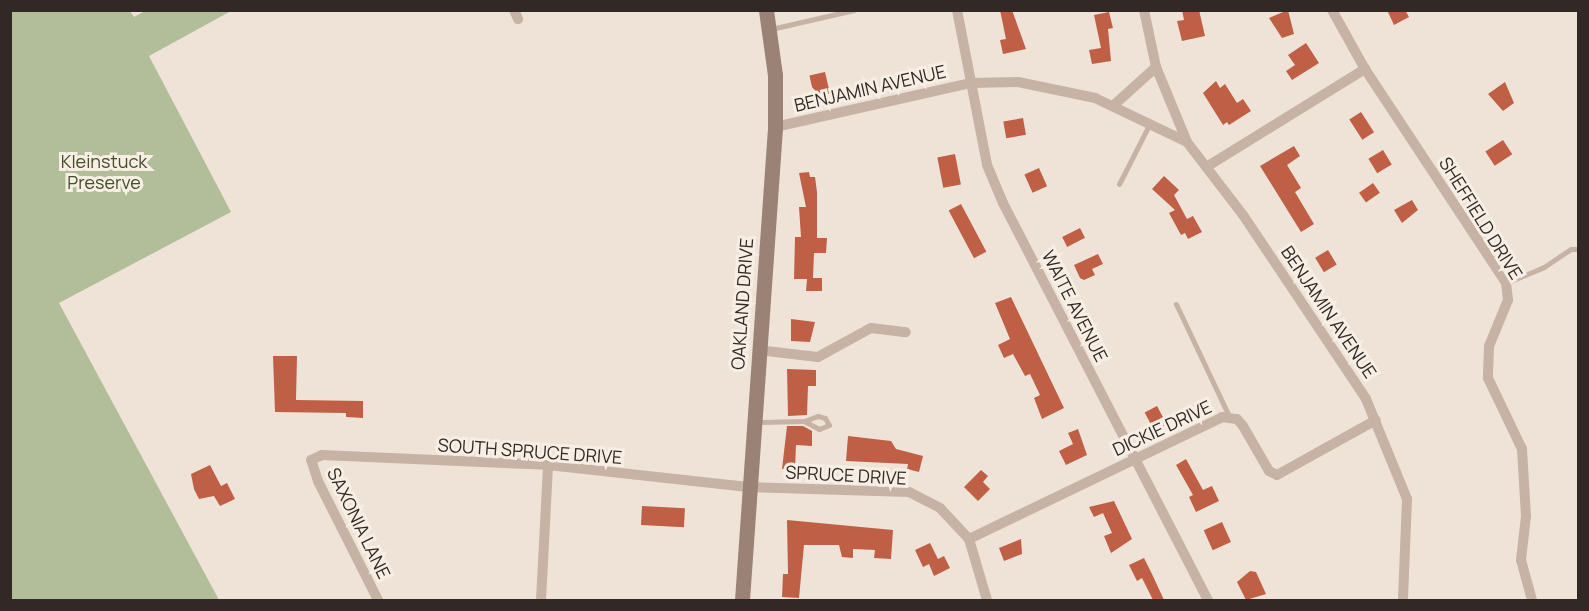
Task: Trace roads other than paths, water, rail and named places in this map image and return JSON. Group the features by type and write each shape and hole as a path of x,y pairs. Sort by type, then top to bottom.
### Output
{"main road":[{"name":"OAKLAND DRIVE","path":"742,600 748,487 775,127 771,29 766,10"}],"street":[{"name":"WAITE AVENUE","path":"957,10 987,165 1003,202 1208,600"},
{"path":"1144,10 1156,67 1187,142"},
{"name":"SHEFFIELD DRIVE","path":"1332,10 1365,69 1506,283 1508,300 1489,346 1488,378 1522,448 1526,516 1521,560 1532,600"},
{"path":"1114,105 1156,67"},
{"path":"1208,166 1365,69"},
{"name":"BENJAMIN AVENUE","path":"775,127 972,83 1049,86 1114,105 1187,142 1208,166 1337,351 1376,420 1407,499 1403,600"},
{"path":"758,350 818,357 871,328 906,332"},
{"name":"DICKIE DRIVE","path":"969,539 1210,421 1230,416 1243,426 1269,471 1276,475 1376,420"},
{"name":"SOUTH SPRUCE DRIVE","path":"311,460 322,455 548,465 748,487"},
{"name":"SAXONIA LANE","path":"311,460 318,481 378,600"},
{"path":"541,600 548,465"},
{"name":"SPRUCE DRIVE","path":"748,487 909,492 940,508 969,539 987,600"}],"lane":[{"path":"771,29 854,10"},
{"path":"1119,184 1150,123"},
{"path":"1506,283 1544,267 1571,249 1578,249"},
{"path":"1176,304 1230,416"},
{"path":"753,422 804,421"}],"park label":[{"name":"Kleinstuck Preserve","path":"104,172"}]}
